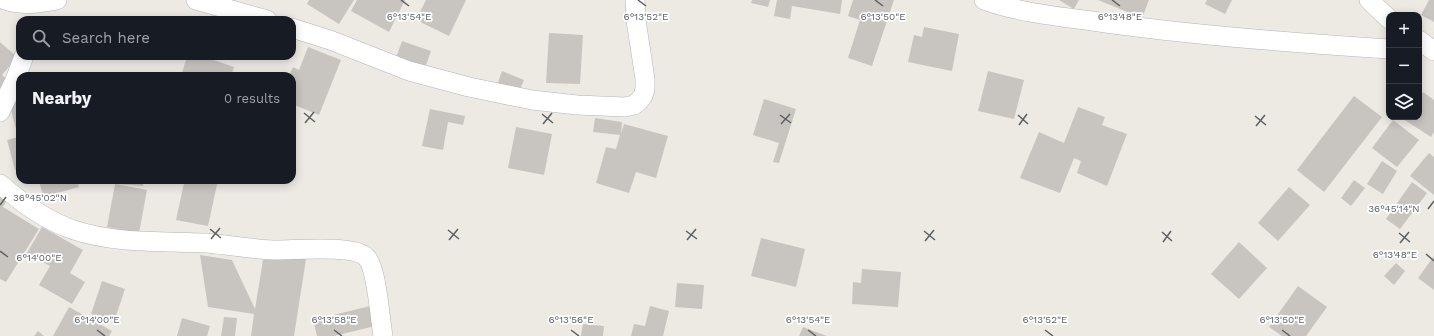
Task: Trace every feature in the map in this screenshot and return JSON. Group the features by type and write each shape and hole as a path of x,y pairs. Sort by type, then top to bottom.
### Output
{"street":[{"path":"5,0 20,4 33,12 57,0"},
{"path":"196,0 253,16"},
{"path":"296,29 330,40 409,71 469,87 532,100 577,105 625,107 634,105 640,100 645,89 646,79 636,20 635,0"},
{"path":"984,0 1037,14 1158,31 1279,42 1386,49"},
{"path":"1369,0 1386,16"},
{"path":"1422,42 1434,52"},
{"path":"1422,51 1434,52"},
{"path":"18,72 22,60"},
{"path":"0,112 16,77"},
{"path":"0,184 30,208 48,219 74,230 92,234 127,239 249,248 344,250 361,253 370,261 373,272 383,336"}],"building":[{"path":"309,0 354,0 339,24 307,4"},
{"path":"357,0 405,0 389,32 351,11"},
{"path":"426,0 466,0 449,36 416,20"},
{"path":"752,0 770,0 768,7 751,3"},
{"path":"777,0 842,0 840,14 792,6 790,19 774,16"},
{"path":"853,0 894,0 872,66 848,58 860,20 848,16"},
{"path":"1059,0 1079,0 1074,9"},
{"path":"1098,0 1149,0 1142,18"},
{"path":"1207,0 1232,0 1225,14 1205,4"},
{"path":"1429,0 1434,0 1434,22 1422,16"},
{"path":"924,27 959,34 952,71 908,62 914,35 922,37"},
{"path":"549,33 583,35 580,84 546,83"},
{"path":"402,41 431,51 425,68 396,58"},
{"path":"0,42 16,56 16,58 2,75 9,81 2,90 0,88"},
{"path":"308,47 341,60 319,115 296,106 296,72 291,72 293,67 299,70"},
{"path":"186,60 214,60 234,67 232,72 182,72"},
{"path":"502,71 524,80 518,94 497,85"},
{"path":"988,71 1024,80 1014,119 978,111"},
{"path":"1423,92 1434,100 1434,132 1431,137 1405,120 1422,120"},
{"path":"1354,96 1382,117 1324,192 1297,170"},
{"path":"764,99 796,109 779,163 773,162 779,143 753,135"},
{"path":"16,100 16,129 9,102"},
{"path":"1078,107 1105,117 1102,125 1127,134 1107,186 1077,173 1081,161 1074,158 1060,193 1020,178 1039,132 1064,143"},
{"path":"430,109 465,116 463,125 448,122 443,150 422,146"},
{"path":"595,118 622,122 621,133 624,124 668,136 656,178 636,172 629,193 596,183 606,147 616,149 620,135 593,132"},
{"path":"1393,120 1419,140 1397,167 1372,148"},
{"path":"516,127 552,134 544,175 508,168"},
{"path":"16,138 16,170 15,170 7,140"},
{"path":"1429,153 1434,157 1434,195 1410,176"},
{"path":"1382,161 1397,171 1383,194 1367,184"},
{"path":"1354,180 1365,188 1351,206 1341,198"},
{"path":"1412,182 1427,193 1400,229 1386,219"},
{"path":"40,184 78,184 79,187 43,197"},
{"path":"115,184 147,190 139,233 107,227"},
{"path":"116,184 143,184 143,186"},
{"path":"184,184 217,184 208,226 176,220"},
{"path":"1289,187 1310,205 1278,241 1258,223"},
{"path":"0,192 9,197 3,207 39,229 6,282 0,279"},
{"path":"42,227 83,250 70,273 85,282 72,304 39,285 50,266 27,253"},
{"path":"761,238 805,249 796,287 751,276"},
{"path":"1239,242 1267,268 1239,299 1211,274"},
{"path":"307,253 294,336 251,336 254,314 208,307 200,255 232,260 255,309 263,260"},
{"path":"1434,256 1434,290 1418,278"},
{"path":"1396,263 1405,271 1394,285 1384,276"},
{"path":"862,269 901,272 898,307 852,304 853,282 861,283"},
{"path":"102,281 125,289 114,322 91,314"},
{"path":"677,283 704,285 702,309 675,307"},
{"path":"1298,286 1327,307 1306,336 1282,336 1269,327"},
{"path":"370,306 375,326 334,336 317,336 313,320"},
{"path":"650,306 669,311 663,336 631,336 634,324 645,326"},
{"path":"69,307 112,331 109,336 53,336"},
{"path":"224,317 237,318 235,336 221,336"},
{"path":"182,318 210,326 207,336 177,336"},
{"path":"583,324 604,326 603,336 581,336"},
{"path":"803,327 827,336 799,336"},
{"path":"38,331 44,336 34,336"}]}
